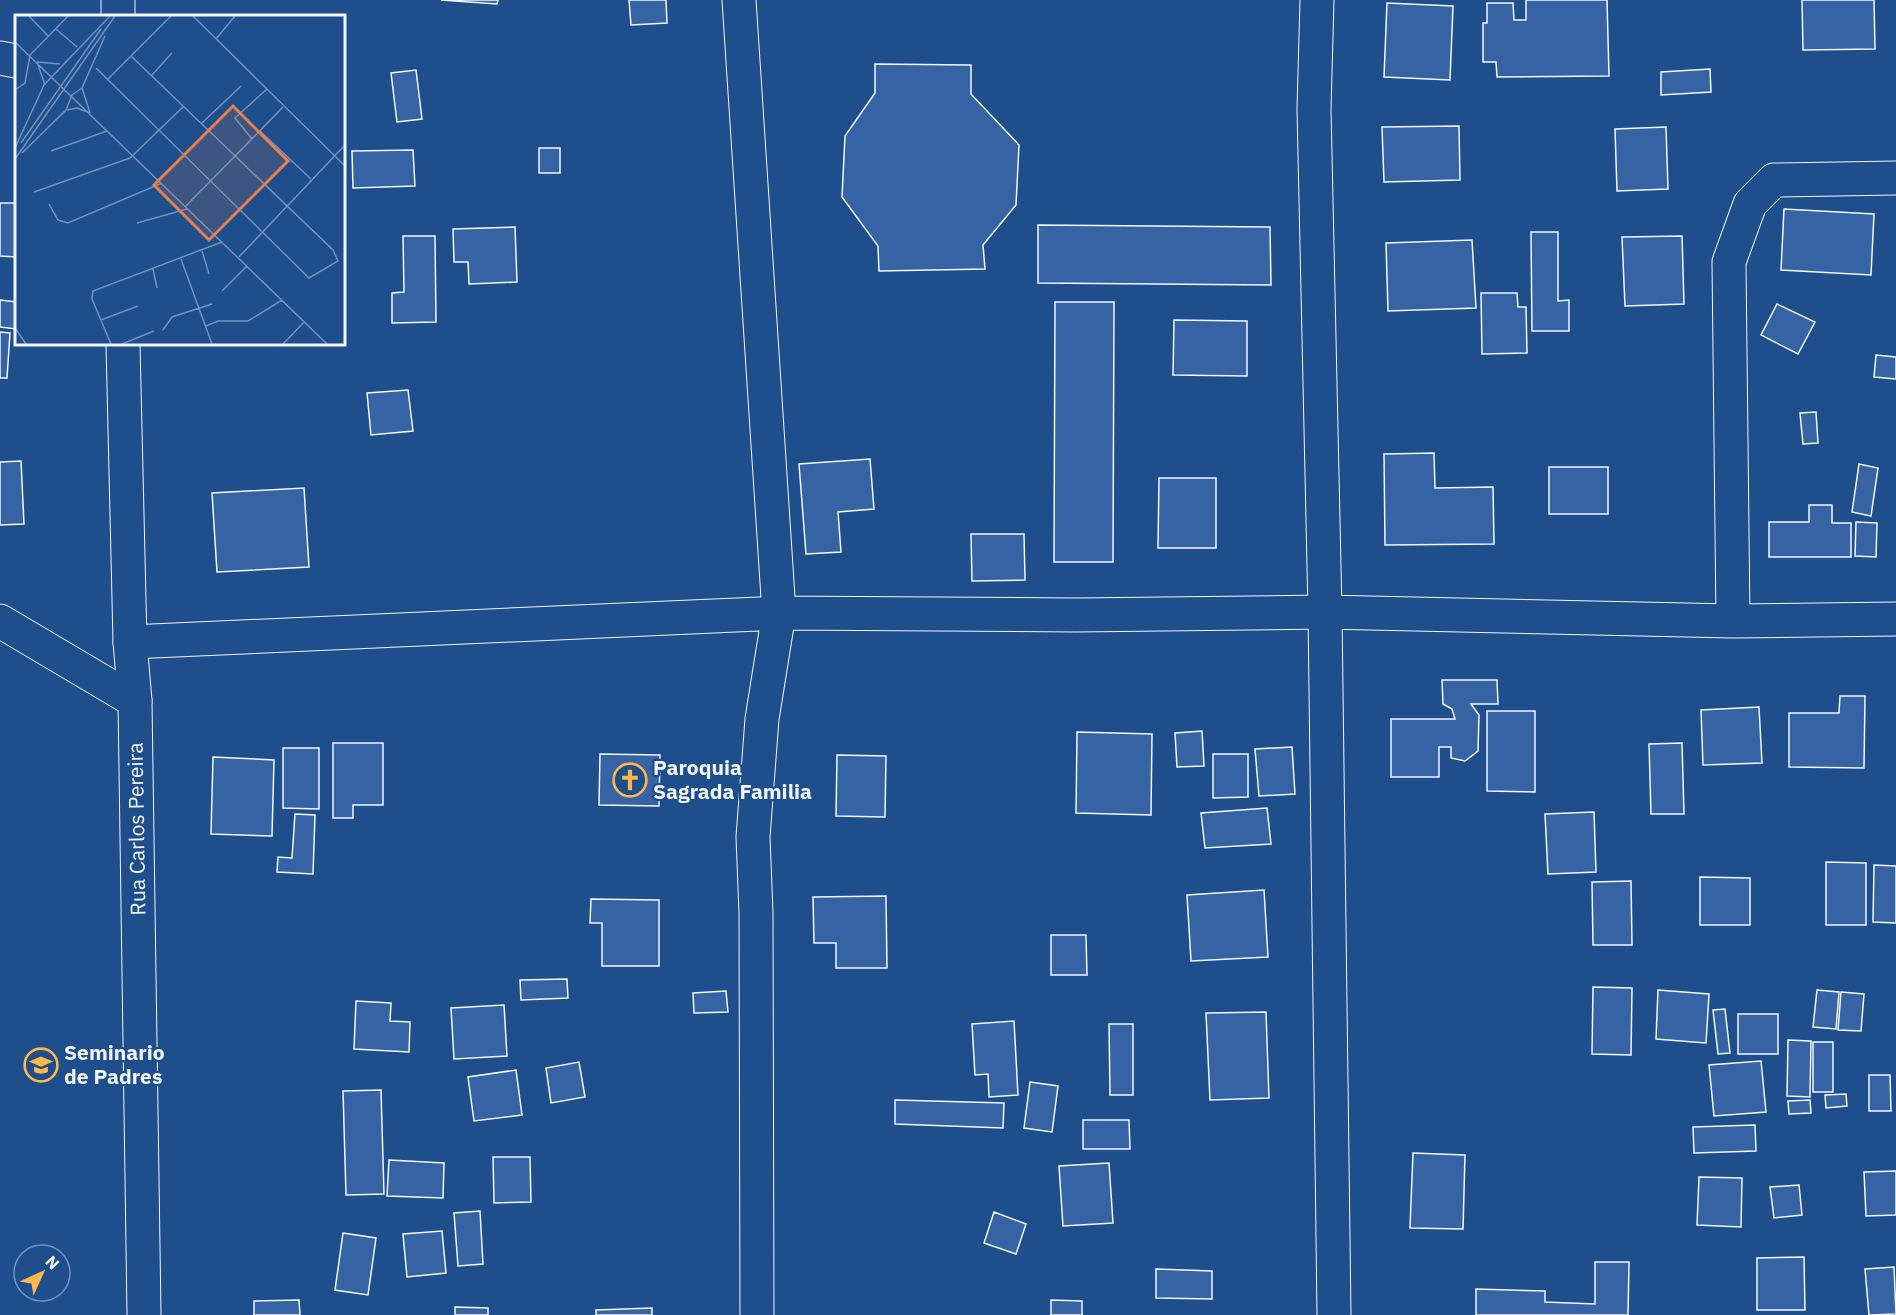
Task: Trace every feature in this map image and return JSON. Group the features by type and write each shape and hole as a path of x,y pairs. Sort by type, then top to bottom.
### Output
{"street":[{"path":"739,0 779,613 762,719 753,837 756,913 757,1315"},
{"path":"1317,0 1314,109 1325,612 1334,1315"},
{"path":"0,57 15,61"},
{"path":"1733,621 1729,262 1746,214 1750,204 1774,180 1896,178"},
{"name":"Rua Carlos Pereira","path":"123,345 130,642 135,701 144,1315"},
{"path":"130,642 779,613 1076,615 1325,612 1733,621 1896,619"},
{"path":"0,621 135,701"}],"building":[{"path":"441,0 498,0 497,4"},
{"path":"629,0 666,0 667,23 631,25"},
{"path":"1526,0 1607,0 1609,76 1497,77 1496,62 1483,62 1483,23 1487,23 1487,3 1513,3 1514,20 1526,20"},
{"path":"1802,0 1874,0 1875,49 1803,50"},
{"path":"1387,3 1453,6 1450,80 1384,77"},
{"path":"875,64 971,65 971,94 1019,145 1016,205 983,245 985,269 879,271 878,246 842,197 845,136 875,93"},
{"path":"1710,69 1711,92 1661,95 1661,72"},
{"path":"416,70 422,119 397,122 391,73"},
{"path":"1459,126 1460,180 1384,182 1382,127"},
{"path":"1666,127 1668,189 1617,191 1615,129"},
{"path":"539,148 560,148 560,173 539,173"},
{"path":"413,150 415,186 353,188 352,151"},
{"path":"0,203 15,203 15,257 0,256"},
{"path":"1784,209 1874,214 1871,275 1781,270"},
{"path":"1038,225 1270,227 1271,285 1038,283"},
{"path":"515,227 517,282 469,284 468,262 454,262 453,229"},
{"path":"1531,232 1558,232 1558,301 1569,300 1569,331 1532,331"},
{"path":"403,236 435,236 436,322 392,323 392,293 404,292"},
{"path":"1682,236 1684,304 1625,306 1622,237"},
{"path":"1472,240 1476,308 1388,311 1386,243"},
{"path":"1481,293 1517,293 1518,307 1526,307 1527,353 1482,354"},
{"path":"0,300 15,302 15,329 0,327"},
{"path":"1055,302 1114,302 1113,562 1054,562"},
{"path":"1777,304 1815,322 1798,354 1761,335"},
{"path":"1174,320 1247,321 1247,376 1173,375"},
{"path":"0,332 10,333 7,378 0,378"},
{"path":"1876,355 1896,357 1896,379 1874,377"},
{"path":"408,390 413,431 371,435 367,393"},
{"path":"1816,412 1818,443 1803,444 1800,413"},
{"path":"1434,453 1435,488 1493,487 1494,544 1385,545 1384,454"},
{"path":"870,459 874,509 838,512 841,552 806,554 799,464"},
{"path":"21,461 24,524 0,525 0,462"},
{"path":"1859,464 1878,468 1871,516 1852,512"},
{"path":"1549,467 1608,467 1608,514 1549,514"},
{"path":"1159,478 1216,478 1216,548 1158,548"},
{"path":"304,488 309,567 217,572 212,493"},
{"path":"1809,505 1832,505 1832,523 1851,523 1851,557 1769,557 1769,522 1809,522"},
{"path":"1856,522 1877,523 1876,557 1855,556"},
{"path":"971,534 1024,534 1025,580 972,581"},
{"path":"1442,680 1497,680 1498,704 1471,704 1479,715 1478,751 1465,761 1451,758 1451,747 1439,747 1439,777 1391,777 1391,719 1455,719 1452,709 1443,704"},
{"path":"1840,696 1865,696 1864,768 1789,767 1789,713 1839,713"},
{"path":"1759,707 1762,763 1703,765 1701,710"},
{"path":"1487,711 1535,711 1535,792 1487,791"},
{"path":"1202,731 1204,766 1177,767 1175,733"},
{"path":"1077,732 1152,734 1151,815 1076,813"},
{"path":"333,743 383,743 383,805 353,805 353,818 333,818"},
{"path":"1682,743 1684,814 1651,814 1649,744"},
{"path":"1292,747 1295,794 1259,796 1255,749"},
{"path":"283,748 319,748 319,809 283,808"},
{"name":"Paroquia Sagrada Familia","path":"600,754 660,755 659,806 599,805"},
{"path":"1213,754 1248,754 1248,797 1213,798"},
{"path":"837,755 886,756 885,817 836,816"},
{"path":"213,757 274,760 272,836 211,834"},
{"path":"1267,808 1271,844 1205,848 1201,813"},
{"path":"1594,812 1596,872 1548,874 1545,814"},
{"path":"295,814 315,815 313,874 277,872 278,857 292,858"},
{"path":"1826,862 1866,863 1866,925 1826,925"},
{"path":"1874,865 1896,866 1896,923 1873,922"},
{"path":"1700,877 1750,878 1750,925 1700,925"},
{"path":"1631,881 1632,945 1593,945 1592,882"},
{"path":"1264,890 1268,957 1191,961 1187,895"},
{"path":"886,896 887,968 836,968 836,943 814,943 813,897"},
{"path":"591,899 659,900 659,966 602,966 602,923 590,923"},
{"path":"1051,935 1086,935 1087,975 1051,975"},
{"path":"567,979 568,998 521,1000 520,980"},
{"path":"1593,987 1632,988 1631,1055 1592,1054"},
{"path":"1658,990 1709,994 1706,1043 1656,1039"},
{"path":"1817,990 1839,992 1836,1029 1813,1027"},
{"path":"726,991 728,1012 694,1013 693,993"},
{"path":"1841,992 1864,994 1861,1031 1838,1030"},
{"path":"356,1001 391,1003 390,1021 410,1022 409,1052 354,1049"},
{"path":"504,1005 507,1056 454,1059 451,1008"},
{"path":"1725,1009 1730,1053 1718,1054 1713,1010"},
{"path":"1266,1012 1269,1098 1210,1100 1206,1013"},
{"path":"1738,1014 1778,1014 1778,1054 1738,1054"},
{"path":"1014,1021 1018,1095 989,1097 988,1074 975,1075 972,1024"},
{"path":"1109,1024 1133,1024 1133,1095 1110,1095"},
{"path":"1788,1040 1811,1041 1810,1097 1787,1096"},
{"path":"1813,1042 1833,1042 1833,1092 1813,1092"},
{"path":"1761,1061 1766,1112 1714,1116 1709,1065"},
{"path":"579,1062 585,1097 551,1103 546,1068"},
{"path":"516,1070 522,1115 474,1121 468,1077"},
{"path":"1869,1075 1890,1075 1891,1111 1869,1111"},
{"path":"1030,1082 1058,1086 1052,1132 1024,1128"},
{"path":"381,1090 384,1194 346,1195 343,1091"},
{"path":"1846,1094 1847,1106 1826,1108 1825,1095"},
{"path":"895,1100 1004,1103 1003,1128 895,1124"},
{"path":"1810,1100 1811,1113 1789,1114 1788,1101"},
{"path":"1083,1120 1129,1120 1130,1149 1083,1149"},
{"path":"1755,1125 1756,1151 1694,1153 1693,1127"},
{"path":"1413,1153 1465,1155 1463,1229 1410,1228"},
{"path":"493,1157 530,1157 531,1202 494,1203"},
{"path":"389,1160 444,1163 443,1198 387,1196"},
{"path":"1109,1163 1113,1223 1063,1226 1059,1166"},
{"path":"1896,1171 1896,1215 1866,1216 1864,1172"},
{"path":"1699,1177 1742,1178 1741,1227 1697,1225"},
{"path":"1799,1185 1802,1215 1774,1218 1770,1187"},
{"path":"480,1211 483,1264 458,1266 454,1213"},
{"path":"994,1212 1026,1224 1016,1254 984,1243"},
{"path":"442,1231 446,1273 407,1277 403,1234"},
{"path":"343,1233 376,1238 368,1295 335,1290"},
{"path":"1804,1257 1805,1310 1757,1310 1757,1258"},
{"path":"1595,1262 1629,1262 1628,1315 1476,1315 1476,1289 1545,1291 1545,1302 1595,1304"},
{"path":"1894,1267 1896,1314 1869,1315 1865,1269"},
{"path":"1156,1269 1212,1271 1212,1299 1156,1298"},
{"path":"299,1300 300,1315 254,1315 254,1301"},
{"path":"1051,1300 1082,1301 1082,1315 1051,1315"},
{"path":"455,1307 488,1308 488,1315 455,1315"},
{"path":"652,1308 652,1315 596,1315 596,1310"}],"place":[{"name":"Paroquia Sagrada Familia","path":"630,780"},
{"name":"Seminario de Padres","path":"41,1065"}]}
